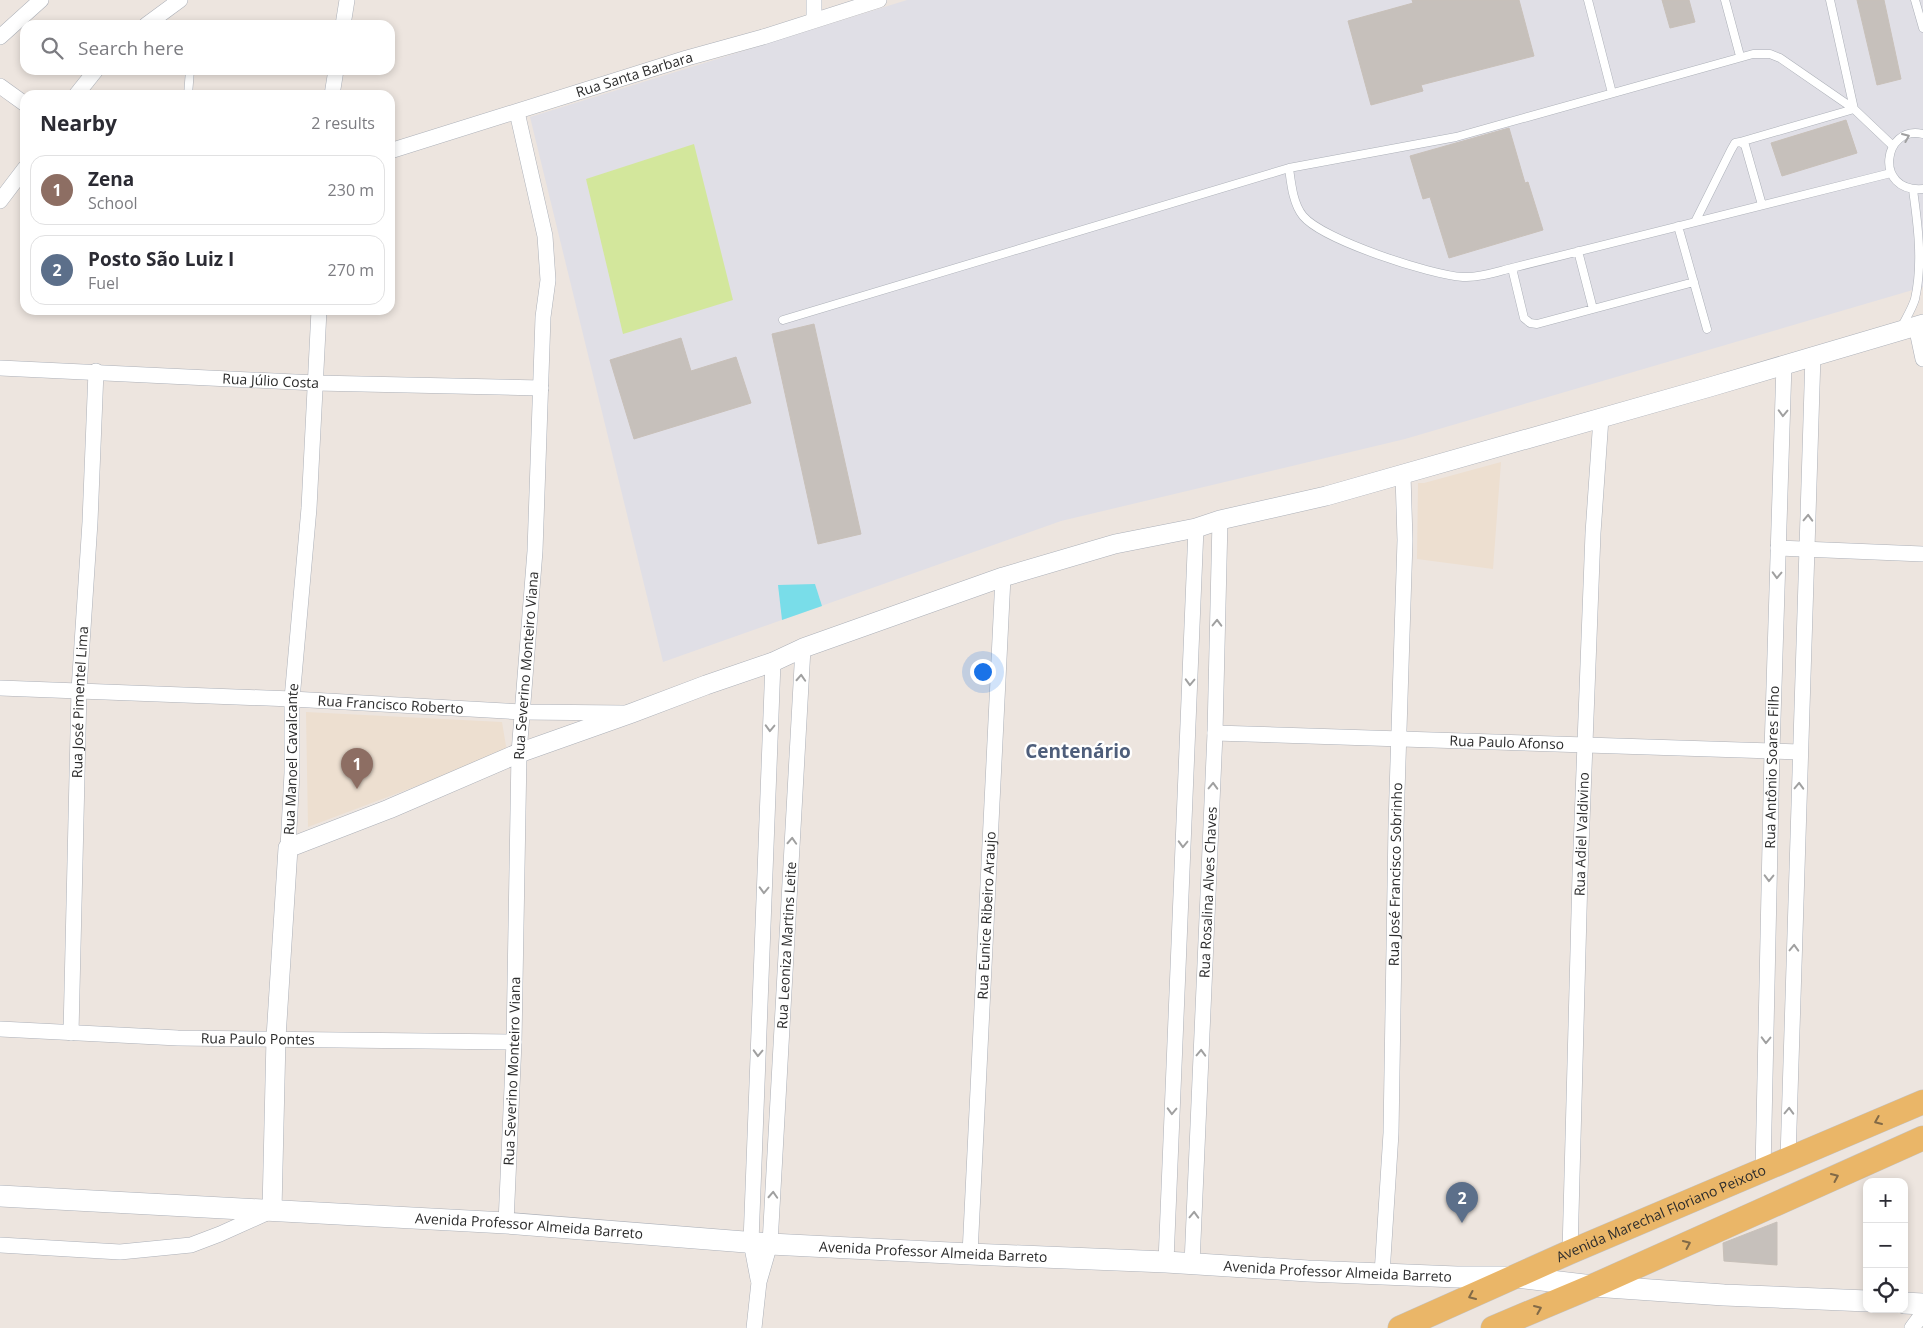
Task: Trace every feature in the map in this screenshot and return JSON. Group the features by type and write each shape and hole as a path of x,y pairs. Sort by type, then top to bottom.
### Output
{"main road":[{"name":"Avenida Marechal Floriano Peixoto","path":"1400,1328 1570,1252 1923,1102"},
{"path":"1493,1328 1593,1286 1923,1138"},
{"name":"Avenida Professor Almeida Barreto","path":"0,1196 506,1223 761,1243 1382,1274 1517,1277 1593,1286 1724,1295 1863,1301"},
{"path":"1908,1303 1923,1304"}],"street":[{"path":"0,37 41,0"},
{"path":"153,20 180,0"},
{"path":"344,20 347,0"},
{"path":"814,0 814,20"},
{"name":"Rua Santa Barbara","path":"395,149 879,0"},
{"path":"80,90 92,75"},
{"path":"333,90 335,75"},
{"path":"0,86 20,100"},
{"name":"Rua Severino Monteiro Viana","path":"506,1223 514,1042 519,753 535,551 543,317 548,280 545,236 517,112"},
{"path":"0,201 20,175"},
{"name":"Rua Manoel Cavalcante","path":"272,1210 276,1038 292,773 292,699 308,508 319,315"},
{"path":"288,848 390,809 519,753 632,713 706,684 773,662 803,648 1003,577 1115,544 1196,528 1220,520 1326,496 1403,475 1913,326 1923,359"},
{"name":"Rua Antônio Soares Filho","path":"1788,1159 1813,355"},
{"name":"Rua Antônio Soares Filho","path":"1763,1171 1772,751 1784,364"},
{"name":"Rua Júlio Costa","path":"0,368 96,371 316,383 541,388"},
{"name":"Rua José Pimentel Lima","path":"71,1033 79,690 90,522 96,371"},
{"name":"Rua Adiel Valdivino","path":"1570,1252 1574,1050 1585,745 1593,533 1601,418"},
{"name":"Rua José Francisco Sobrinho","path":"1382,1274 1391,1133 1396,825 1405,540 1403,475"},
{"name":"Rua Rosalina Alves Chaves","path":"1192,1264 1215,733 1220,520"},
{"name":"Rua Rosalina Alves Chaves","path":"1166,1262 1196,528"},
{"path":"1778,548 1923,554"},
{"name":"Rua Eunice Ribeiro Araujo","path":"970,1254 1003,577"},
{"name":"Rua Leoniza Martins Leite","path":"761,1243 803,648"},
{"name":"Rua Leoniza Martins Leite","path":"761,1243 773,662"},
{"name":"Rua Francisco Roberto","path":"0,688 292,699 522,712 632,713"},
{"name":"Rua Paulo Afonso","path":"1215,733 1800,752"},
{"name":"Rua Paulo Pontes","path":"0,1029 178,1038 514,1042"},
{"path":"0,1245 120,1252 191,1245 272,1210"},
{"path":"754,1328 761,1243"},
{"path":"1912,1328 1923,1313"}],"lane":[{"path":"1588,0 1612,93"},
{"path":"1725,0 1740,56"},
{"path":"1830,0 1854,109"},
{"path":"1915,0 1923,28"},
{"path":"783,320 1288,168 1447,139 1740,56 1762,53 1780,58 1854,109 1893,146"},
{"path":"188,90 190,75"},
{"path":"1694,222 1735,143 1854,109"},
{"path":"1923,134 1904,136 1893,146 1889,154 1888,164 1896,181 1904,187 1913,190 1923,189"},
{"path":"1740,142 1745,145 1762,205"},
{"path":"1288,168 1294,197 1302,215 1322,231 1359,248 1446,275 1465,277 1512,268 1891,173"},
{"path":"1913,190 1919,238 1919,281 1914,301 1913,326"},
{"path":"1678,226 1706,329"},
{"path":"1578,251 1593,309"},
{"path":"1512,268 1524,318 1530,323 1537,324 1694,282"}],"shaded area":[{"path":"907,0 1923,0 1923,287 1405,439 1061,521 663,662 530,117"},
{"path":"1501,462 1493,569 1417,559 1418,483"},
{"path":"306,712 502,722 507,752 308,827"}],"green space":[{"path":"694,144 733,300 623,334 586,179"}],"water":[{"path":"815,584 822,606 782,620 778,585"}],"building":[{"path":"1412,0 1519,0 1534,56 1421,85 1423,91 1371,105 1348,21 1413,3"},
{"path":"1662,0 1689,0 1695,22 1670,28"},
{"path":"1857,0 1884,0 1901,79 1877,85"},
{"path":"1846,120 1857,153 1782,176 1771,143"},
{"path":"1509,128 1525,183 1528,182 1543,230 1449,258 1430,197 1423,199 1410,156"},
{"path":"814,324 861,534 818,544 772,334"},
{"path":"681,338 691,371 736,357 751,403 634,439 610,360"},
{"path":"1777,1222 1777,1265 1724,1261 1723,1243"}],"place":[{"name":"Zena","path":"357,789"},
{"name":"Posto São Luiz I","path":"1462,1223"}],"district":[{"name":"Centenário","path":"1078,751"}]}
